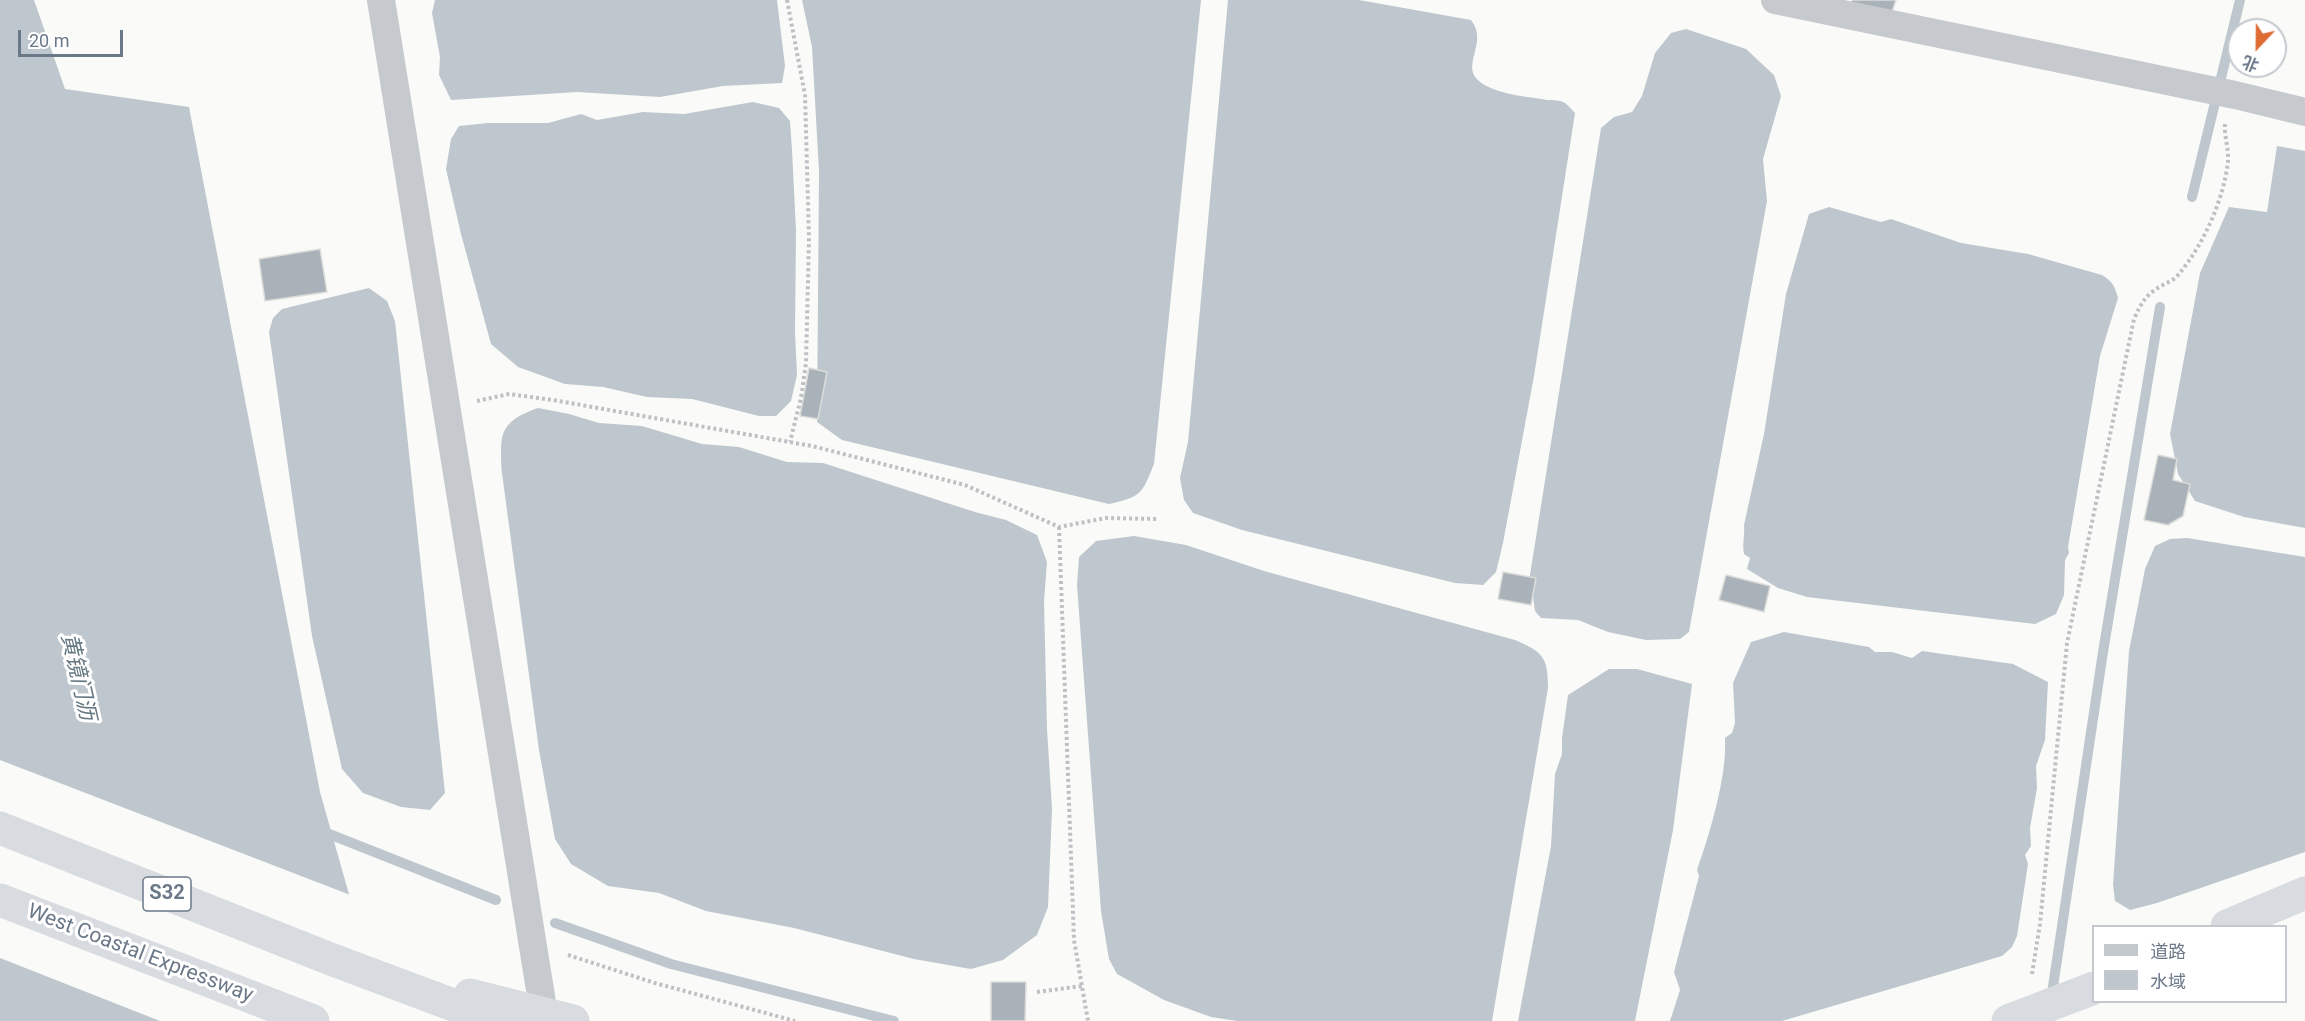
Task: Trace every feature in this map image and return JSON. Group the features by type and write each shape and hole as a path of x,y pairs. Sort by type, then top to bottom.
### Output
{"highway":[{"name":"S32","path":"0,828 333,960 496,1021"},
{"path":"2232,925 2305,893"},
{"name":"West Coastal Expressway","path":"0,900 313,1021"},
{"path":"333,960 573,1021"},
{"path":"2008,1021 2092,989"}],"street":[{"path":"381,0 545,1021"},
{"path":"1775,0 2235,95 2305,112"}],"path":[{"path":"787,0 806,95 809,238 806,363 801,398 790,442"},
{"path":"2031,978 2040,924 2067,643 2134,320 2141,303 2152,291 2176,278 2194,253 2222,193 2228,158 2224,125 2235,95"},
{"path":"450,425 470,403 509,394 790,442 965,485 1059,527 1106,518 1157,519"},
{"path":"1059,527 1074,940 1088,1021"},
{"path":"533,944 655,983 795,1021"},
{"path":"1037,992 1082,986"}],"water":[{"name":"黄镜门沥","path":"0,0 34,0 65,89 189,107 320,792 385,1021 0,1021"},
{"path":"435,0 777,0 785,66 782,83 723,86 660,97 577,92 451,100 439,75 440,57 432,13"},
{"path":"802,0 1201,0 1154,464 1139,493 1128,499 1109,504 842,440 817,422 819,171 812,47"},
{"path":"1228,0 1359,0 1471,20 1476,28 1477,37 1472,68 1479,81 1502,92 1561,101 1575,113 1534,376 1503,543 1496,572 1483,585 1455,583 1242,530 1193,513 1184,500 1180,478 1188,442"},
{"path":"1686,29 1746,49 1774,75 1781,96 1763,159 1767,201 1689,632 1680,639 1646,640 1608,632 1578,620 1541,618 1535,611 1530,575 1601,128 1614,117 1632,112 1642,96 1655,53 1671,33"},
{"path":"753,102 779,108 790,121 796,230 797,375 791,401 776,416 759,416 692,399 647,397 603,387 565,384 518,367 491,344 446,169 451,139 459,126 488,123 548,123 581,114 597,120 643,112 684,114"},
{"path":"2277,146 2305,151 2305,528 2244,517 2195,501 2178,474 2170,434 2200,273 2229,207 2267,212"},
{"path":"1829,207 1881,222 1891,219 1961,243 2028,254 2102,275 2114,287 2118,298 2100,356 2068,547 2069,553 2065,560 2064,595 2056,614 2035,624 1807,597 1778,588 1747,569 1750,558 1744,554 1744,525 1764,434 1786,294 1809,214"},
{"path":"369,288 387,301 395,321 445,793 430,810 401,807 363,793 342,769 312,636 269,332 273,318 282,309"},
{"path":"538,408 599,423 642,426 702,444 739,447 787,462 823,463 1006,520 1037,535 1047,562 1044,601 1047,729 1052,809 1048,907 1037,935 1003,960 971,969 914,959 794,928 706,911 659,893 608,886 571,864 555,839 539,750 502,473 501,449 504,431 515,419"},
{"path":"1134,536 1186,545 1264,571 1515,640 1532,648 1542,657 1547,669 1548,688 1492,1021 1237,1021 1211,1017 1164,1000 1117,974 1109,959 1101,911 1077,585 1079,557 1096,541"},
{"path":"2187,538 2305,557 2305,852 2157,903 2130,910 2115,901 2113,885 2129,651 2145,569 2155,546 2170,539"},
{"path":"1784,632 1869,647 1875,652 1892,652 1912,658 1922,651 2013,664 2048,682 2045,740 2036,766 2037,788 2030,828 2031,846 2025,855 2028,864 2017,936 2012,947 2002,956 1782,1021 1670,1021 1680,990 1674,972 1699,876 1697,870 1717,805 1723,770 1725,738 1732,733 1735,723 1733,683 1751,642"},
{"path":"1609,669 1637,669 1692,684 1673,830 1635,1021 1518,1021 1551,846 1555,774 1562,754 1568,695"}],"pier":[{"path":"0,760 353,896 388,1021 160,1021 0,958"}],"building":[{"path":"1852,0 1896,0 1891,15 1851,3"},
{"path":"320,249 327,292 265,301 259,259"},
{"path":"809,368 827,372 818,419 800,416"},
{"path":"2158,455 2177,459 2173,480 2190,484 2183,516 2168,525 2144,520"},
{"path":"1503,572 1536,578 1531,605 1498,599"},
{"path":"1726,575 1770,586 1764,612 1719,600"},
{"path":"991,982 1026,982 1025,1021 991,1021"}],"waterway":[{"path":"2192,197 2240,0"},
{"path":"2051,1000 2103,652 2160,307"},
{"path":"319,830 496,900"},
{"path":"555,923 671,964 894,1021"}]}
